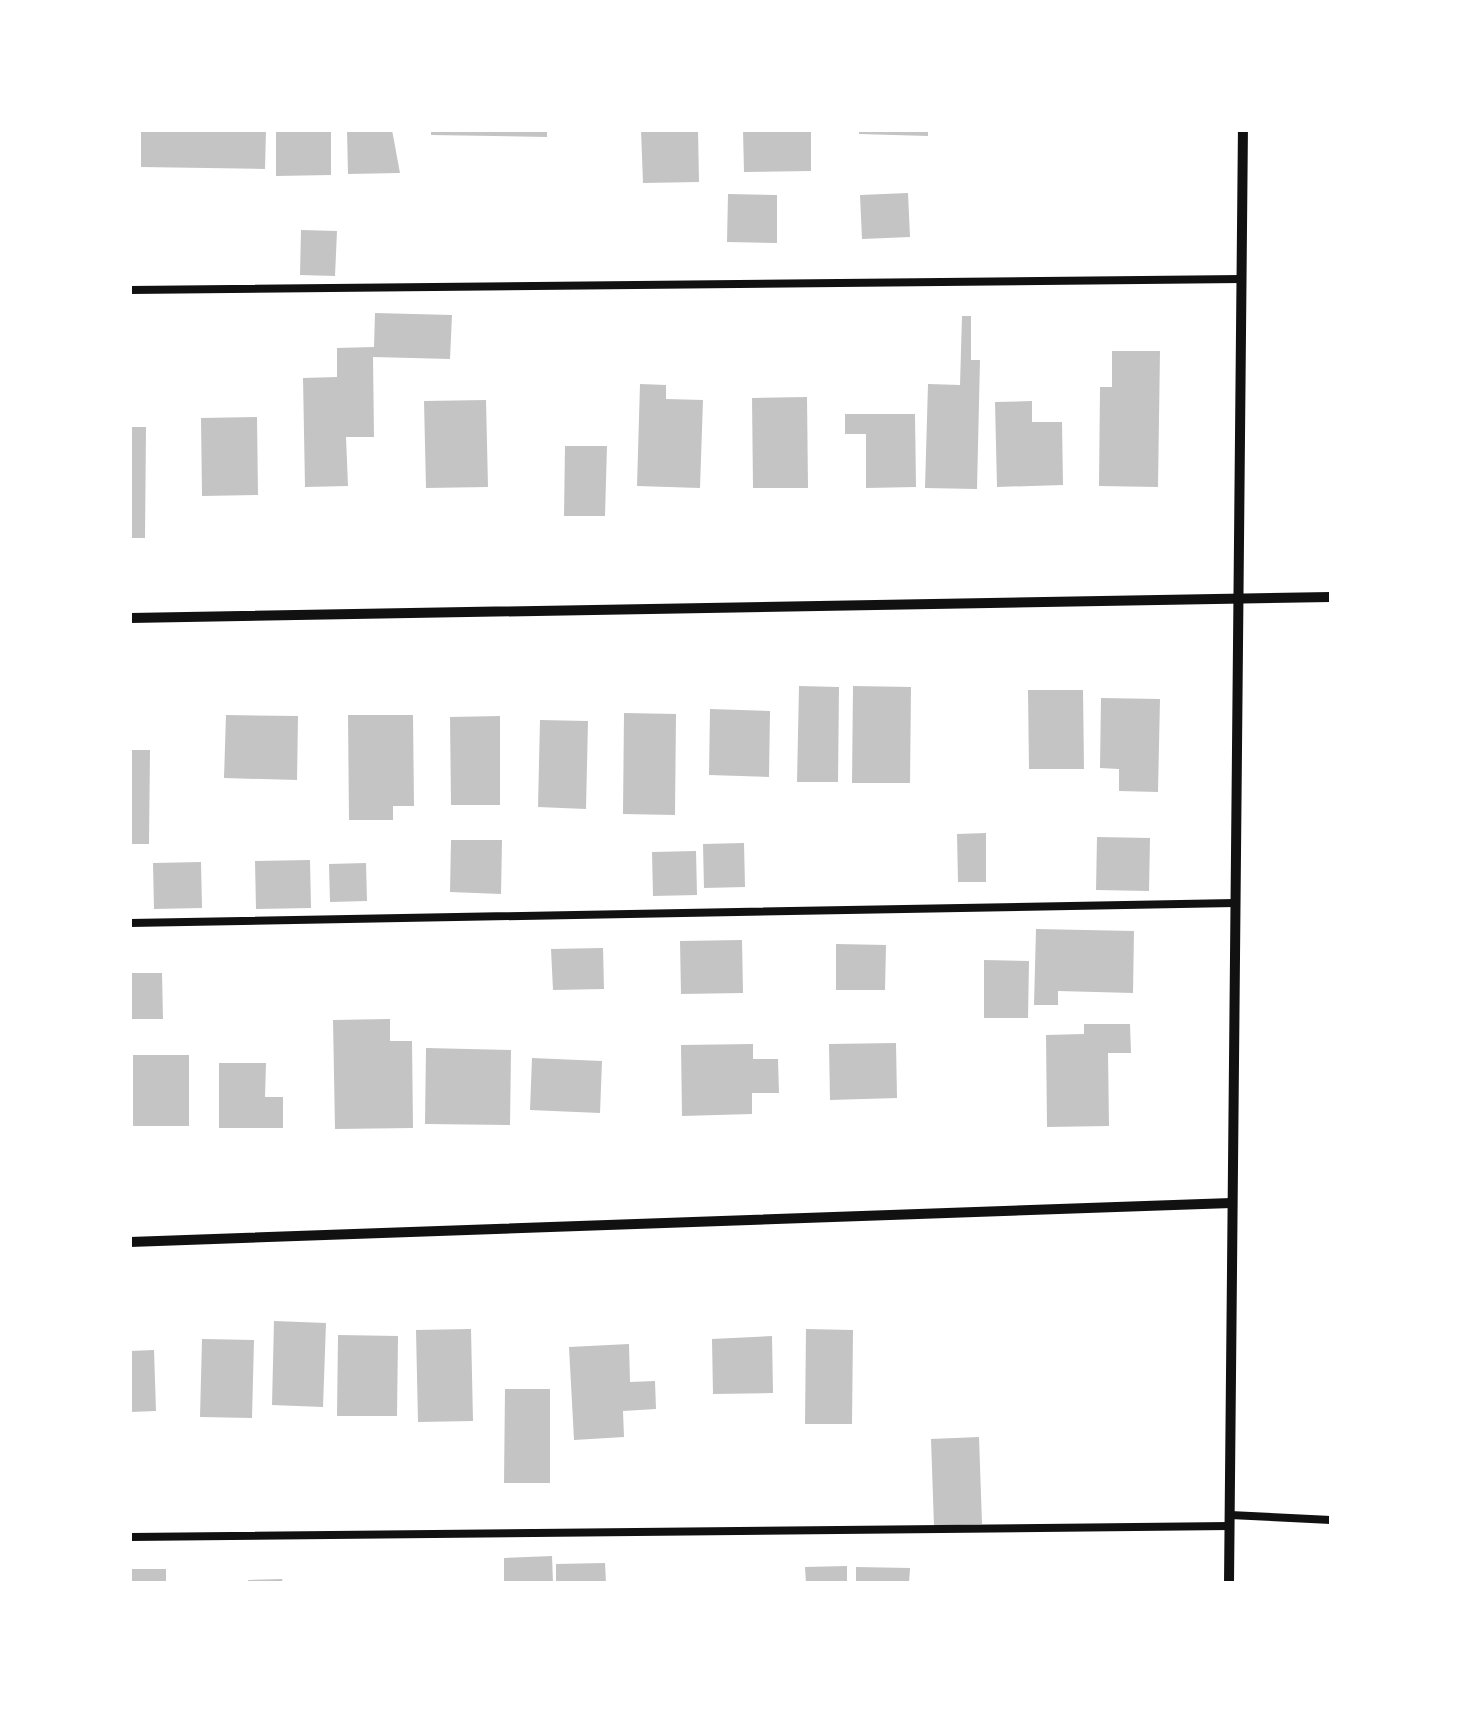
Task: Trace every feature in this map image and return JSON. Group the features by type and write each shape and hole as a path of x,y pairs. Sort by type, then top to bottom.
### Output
{"street":[{"path":"1229,1583 1243,130"},
{"path":"130,618 1331,596"},
{"path":"130,1242 1231,1203"}],"lane":[{"path":"130,290 1242,278"},
{"path":"130,923 1235,903"},
{"path":"130,1537 1331,1520"}],"building":[{"path":"141,130 266,130 265,169 141,167"},
{"path":"276,130 331,130 331,175 276,176"},
{"path":"347,130 392,130 400,173 348,174"},
{"path":"431,130 547,130 547,137 431,135"},
{"path":"641,130 698,130 699,182 643,183"},
{"path":"743,130 811,130 811,171 744,172"},
{"path":"859,130 928,130 928,136 859,134"},
{"path":"908,193 910,237 862,239 860,195"},
{"path":"728,194 777,195 777,243 727,242"},
{"path":"301,230 337,231 335,276 300,275"},
{"path":"375,313 452,315 450,359 373,357 374,437 346,437 348,486 305,487 303,378 337,377 337,348 374,347"},
{"path":"962,316 971,316 971,360 980,360 977,489 925,488 928,384 960,385"},
{"path":"1112,351 1160,351 1158,487 1099,486 1100,387 1112,387"},
{"path":"640,384 666,385 666,399 703,400 700,488 637,486"},
{"path":"807,397 808,488 753,488 752,398"},
{"path":"486,400 488,487 426,488 424,401"},
{"path":"1032,401 1032,422 1062,422 1063,485 997,487 995,402"},
{"path":"845,414 915,414 916,487 866,488 866,434 845,434"},
{"path":"257,417 258,495 202,496 201,418"},
{"path":"130,427 146,427 145,538 130,538"},
{"path":"565,446 607,446 605,516 564,516"},
{"path":"799,686 839,687 838,782 797,782"},
{"path":"853,686 911,687 910,783 852,783"},
{"path":"1028,690 1083,690 1084,769 1029,769"},
{"path":"1101,698 1160,699 1158,792 1119,791 1119,769 1100,768"},
{"path":"710,709 770,711 769,777 709,775"},
{"path":"624,713 676,714 675,815 623,814"},
{"path":"226,715 298,716 297,780 224,778"},
{"path":"348,715 413,715 414,806 393,806 393,820 349,820"},
{"path":"500,716 500,805 451,805 450,717"},
{"path":"540,720 588,721 586,809 538,807"},
{"path":"130,750 150,750 149,844 130,844"},
{"path":"986,833 986,882 958,882 957,834"},
{"path":"1097,837 1150,838 1149,891 1096,890"},
{"path":"451,840 502,840 501,894 450,892"},
{"path":"744,843 745,887 704,888 703,844"},
{"path":"696,851 697,895 653,896 652,852"},
{"path":"310,860 311,908 256,909 255,861"},
{"path":"201,862 202,908 154,909 153,863"},
{"path":"366,863 367,901 330,902 329,864"},
{"path":"1036,929 1134,931 1133,993 1058,991 1058,1005 1034,1005"},
{"path":"742,940 743,993 681,994 680,941"},
{"path":"836,944 886,945 885,990 836,990"},
{"path":"603,948 604,989 553,990 551,949"},
{"path":"984,960 1029,961 1028,1018 984,1018"},
{"path":"130,973 162,973 163,1019 130,1019"},
{"path":"390,1019 390,1041 412,1041 413,1128 335,1129 333,1020"},
{"path":"1084,1024 1130,1024 1131,1053 1108,1053 1109,1126 1047,1127 1046,1035 1084,1034"},
{"path":"896,1043 897,1098 830,1100 829,1044"},
{"path":"753,1044 753,1059 778,1059 779,1093 752,1093 752,1114 682,1116 681,1045"},
{"path":"426,1048 511,1050 510,1125 425,1124"},
{"path":"133,1055 189,1055 189,1126 133,1126"},
{"path":"532,1058 602,1061 600,1113 530,1110"},
{"path":"219,1063 266,1063 265,1097 283,1097 283,1128 219,1128"},
{"path":"274,1321 326,1323 323,1407 272,1405"},
{"path":"471,1329 473,1421 418,1422 416,1330"},
{"path":"806,1329 853,1330 852,1424 805,1424"},
{"path":"338,1335 398,1336 397,1416 337,1416"},
{"path":"772,1336 773,1393 713,1394 712,1339"},
{"path":"202,1339 254,1340 252,1418 200,1417"},
{"path":"629,1344 630,1382 655,1381 656,1409 623,1411 624,1437 574,1440 569,1347"},
{"path":"154,1350 156,1411 130,1412 130,1351"},
{"path":"505,1389 550,1389 550,1483 504,1483"},
{"path":"979,1437 982,1524 934,1526 931,1439"},
{"path":"552,1556 553,1583 504,1583 504,1558"},
{"path":"605,1563 606,1583 556,1583 556,1564"},
{"path":"847,1566 847,1583 806,1583 805,1567"},
{"path":"856,1567 910,1568 909,1583 856,1583"},
{"path":"130,1569 166,1569 166,1583 130,1583"},
{"path":"282,1579 283,1583 248,1583 248,1580"}]}
